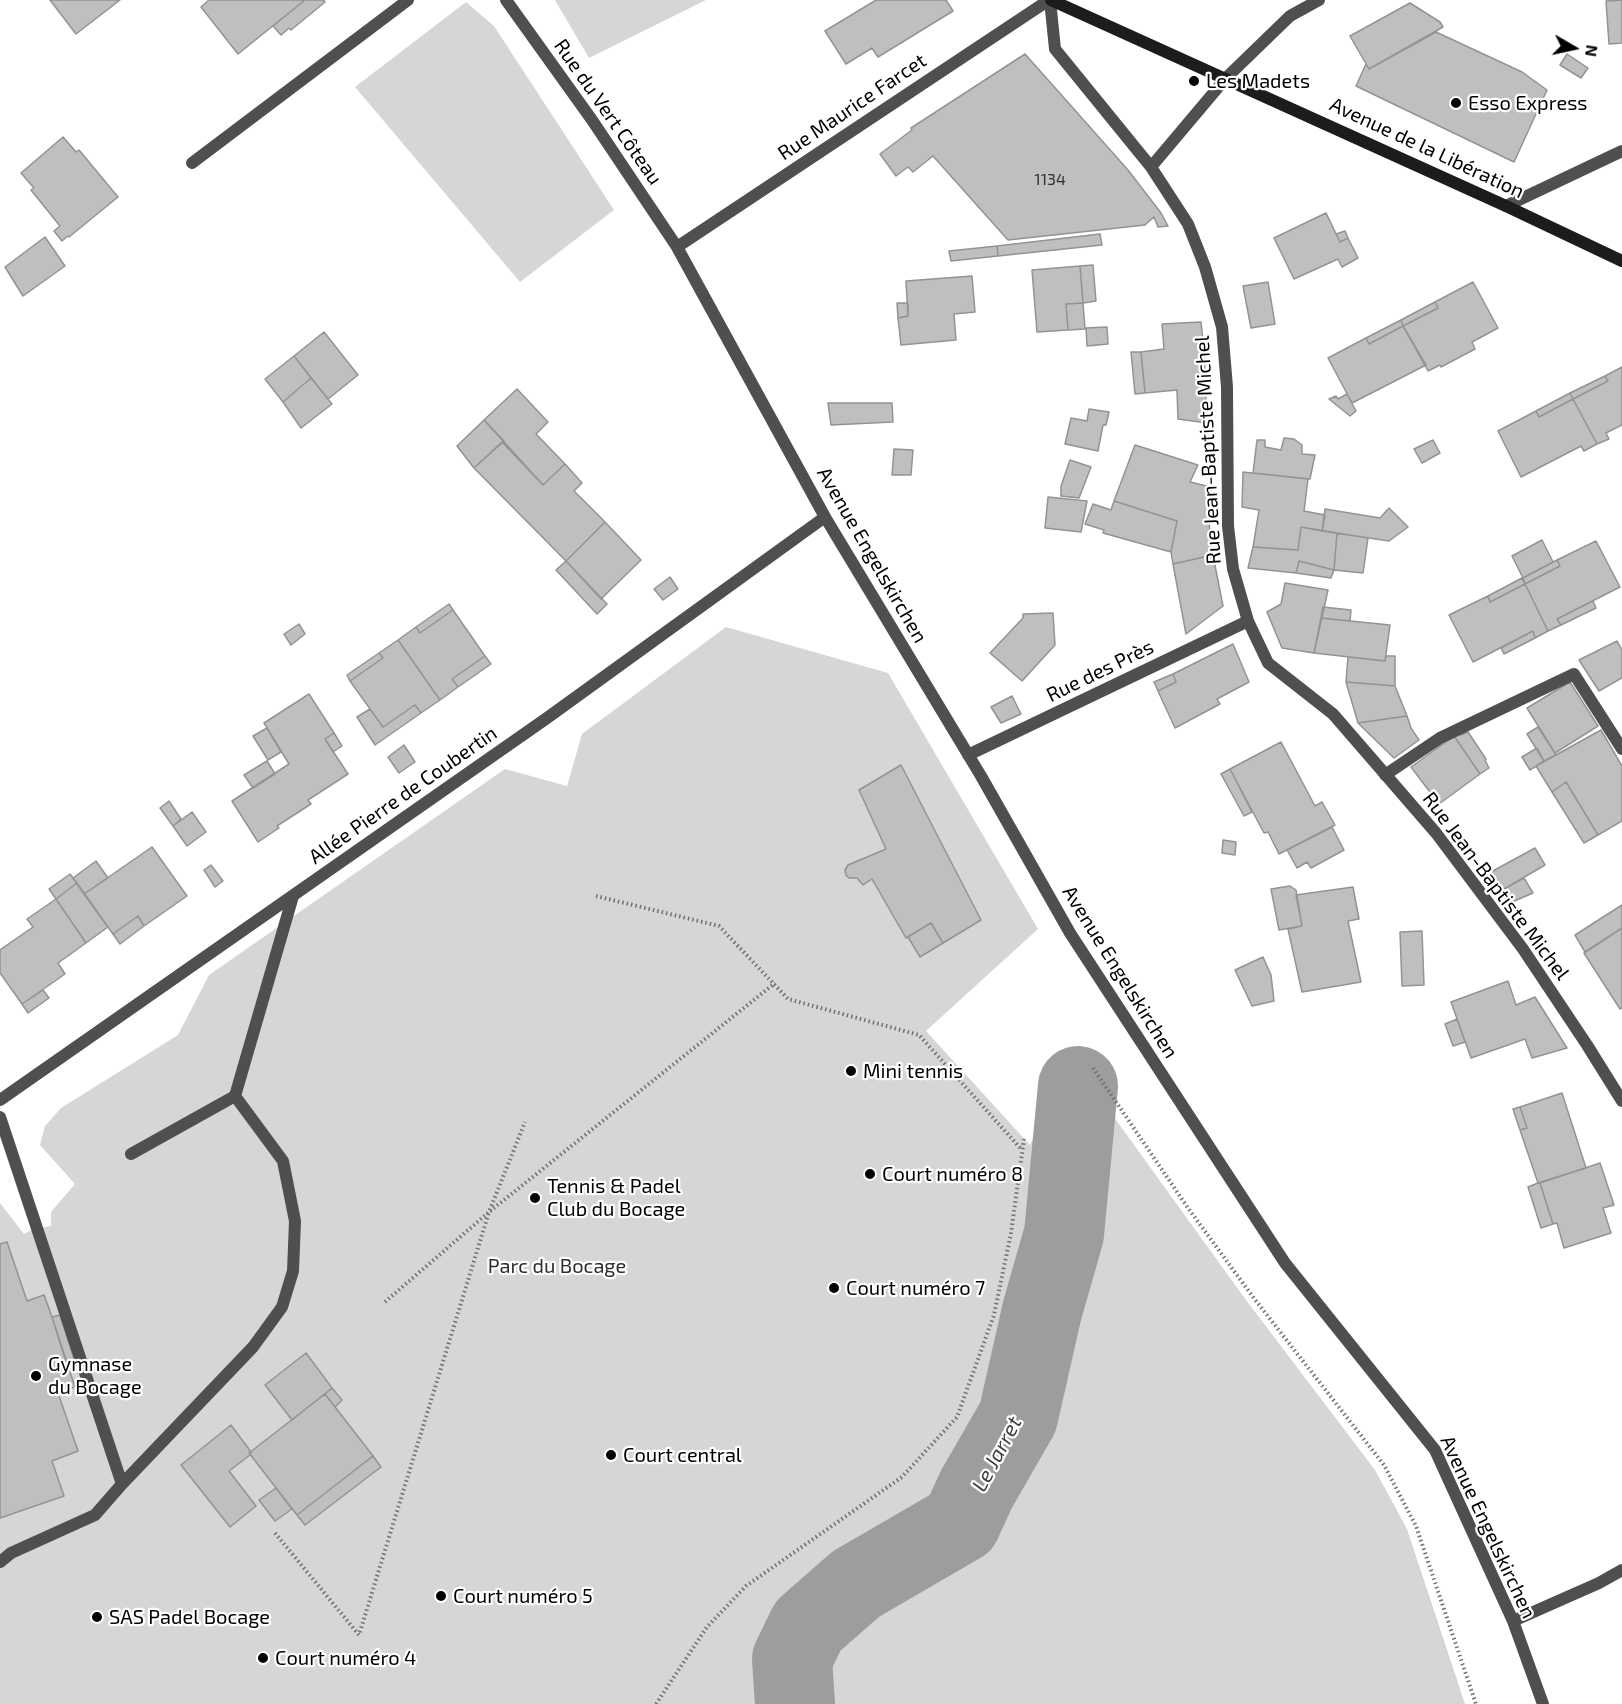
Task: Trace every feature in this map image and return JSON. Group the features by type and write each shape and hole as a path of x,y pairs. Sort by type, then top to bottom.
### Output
{"main road":[{"name":"Avenue de la Libération","path":"1050,0 1226,78 1622,261"}],"street":[{"path":"192,163 408,0"},
{"name":"Rue du Vert Côteau","path":"506,0 592,120 677,247"},
{"name":"Rue Maurice Farcet","path":"677,247 1050,0"},
{"name":"Rue Jean-Baptiste Michel","path":"1050,0 1054,49 1151,167 1188,224 1205,267 1222,327 1227,387 1228,526 1233,569 1248,621 1268,663 1333,714 1437,833 1523,949 1622,1101"},
{"path":"1151,167 1226,78 1290,16 1319,0"},
{"path":"1506,206 1622,151"},
{"name":"Avenue Engelskirchen","path":"677,247 825,517 968,755 1070,933 1285,1263 1435,1450 1513,1621 1543,1704"},
{"name":"Allée Pierre de Coubertin","path":"0,1100 547,718 825,517"},
{"name":"Rue des Près","path":"968,755 1248,621"},
{"path":"1385,775 1440,738 1574,674 1622,749"},
{"path":"130,1154 235,1096 293,896"},
{"path":"0,1562 11,1553 95,1515 253,1347 282,1307 293,1271 295,1221 283,1161 235,1096"},
{"path":"0,1117 122,1484"},
{"path":"1513,1621 1599,1583 1622,1570"}],"path":[{"path":"596,896 719,926 788,999 919,1035 1023,1150"},
{"path":"385,1302 489,1212 775,983"},
{"path":"1092,1068 1253,1298 1384,1465 1416,1526 1476,1704"},
{"path":"275,1533 359,1635 489,1212 525,1122"},
{"path":"656,1704 707,1627 746,1586 902,1477 957,1417 994,1315 1011,1233 1024,1139"}],"green space":[{"path":"555,0 706,0 589,58"},
{"path":"466,2 494,26 614,210 520,282 355,87"},
{"name":"Tennis & Padel Club du Bocage","path":"726,627 888,673 1038,929 926,1031 1030,1145 1054,1094 1068,1081 1085,1077 1246,1300 1375,1470 1407,1529 1465,1704 0,1704 0,1203 24,1234 33,1229 51,1226 51,1212 75,1184 40,1145 45,1126 61,1108 178,1035 209,975 505,769 567,786 582,734"}],"building":[{"path":"50,0 120,0 76,34"},
{"path":"209,0 305,0 238,54 201,7"},
{"path":"305,0 324,0 325,2 291,30 289,28 281,35 273,26"},
{"path":"876,0 946,0 953,11 878,57 872,48 846,64 825,31"},
{"path":"1622,0 1622,43 1609,44 1606,1"},
{"path":"1410,3 1440,22 1443,27 1369,69 1350,36"},
{"path":"1436,32 1522,72 1547,90 1514,162 1356,86 1366,64 1369,69"},
{"path":"1025,54 1128,170 1161,213 1168,226 1158,227 1154,217 1145,225 1008,240 933,156 913,172 908,167 896,176 880,154 912,130 911,128"},
{"path":"1567,54 1588,68 1581,78 1560,65"},
{"path":"63,137 76,152 79,150 118,197 62,241 54,231 60,226 31,190 34,188 21,173"},
{"path":"1326,213 1340,242 1348,238 1358,258 1342,267 1338,259 1294,279 1274,238"},
{"path":"1345,231 1348,238 1340,242 1336,234"},
{"path":"1100,234 1102,245 998,256 997,246"},
{"path":"45,237 65,266 23,296 5,267"},
{"path":"997,246 998,256 951,261 949,251"},
{"path":"1093,265 1096,301 1083,303 1080,266"},
{"path":"1080,266 1083,303 1066,304 1068,330 1037,332 1032,270"},
{"path":"972,276 975,312 954,314 956,340 901,345 898,318 908,316 906,281"},
{"path":"1268,282 1275,324 1251,328 1243,286"},
{"path":"1473,282 1498,328 1472,342 1475,349 1441,367 1440,365 1428,371 1403,326 1438,308 1435,302"},
{"path":"1435,302 1438,308 1403,326 1401,320"},
{"path":"897,303 908,303 908,316 898,318"},
{"path":"1083,303 1085,329 1068,330 1066,304"},
{"path":"1401,320 1403,326 1369,344 1366,338"},
{"path":"1201,322 1207,423 1178,419 1177,390 1145,393 1141,352 1164,349 1162,324"},
{"path":"1403,326 1426,365 1352,403 1328,358 1366,338 1369,344"},
{"path":"1107,327 1108,344 1087,346 1086,328"},
{"path":"324,332 358,375 328,399 294,356"},
{"path":"1131,352 1141,352 1145,393 1135,394"},
{"path":"294,356 311,378 283,402 265,379"},
{"path":"1622,367 1622,425 1606,433 1609,439 1597,444 1573,399 1608,381 1605,376"},
{"path":"1605,376 1608,381 1573,399 1570,393"},
{"path":"311,378 332,404 301,428 283,402"},
{"path":"517,389 548,422 536,434 565,464 543,485 484,420"},
{"path":"1570,393 1573,399 1539,417 1536,411"},
{"path":"1347,394 1356,411 1350,416 1329,399 1336,396 1338,399"},
{"path":"1573,399 1597,444 1584,451 1581,446 1521,477 1498,431 1536,411 1539,417"},
{"path":"828,403 892,403 893,422 831,425"},
{"path":"1089,409 1109,412 1106,425 1103,425 1098,451 1065,444 1071,418 1087,421"},
{"path":"484,420 504,441 474,468 457,446"},
{"path":"1284,438 1294,439 1302,445 1302,454 1315,455 1310,479 1253,473 1257,440 1265,440 1265,447 1281,450"},
{"path":"1433,440 1440,453 1422,463 1414,449"},
{"path":"502,442 543,485 565,464 582,483 574,491 605,522 566,561 474,468"},
{"path":"1135,445 1198,465 1190,482 1211,487 1209,523 1213,555 1173,564 1171,552 1177,521 1114,501"},
{"path":"894,449 913,450 911,475 892,475"},
{"path":"1070,460 1091,467 1079,498 1061,496 1061,486"},
{"path":"1243,472 1308,479 1304,511 1325,515 1322,531 1301,527 1298,550 1253,547 1259,510 1242,507"},
{"path":"1048,497 1087,501 1081,532 1045,528"},
{"path":"1114,501 1177,521 1171,552 1103,533 1104,530 1085,524 1093,504 1111,510"},
{"path":"1389,508 1408,527 1389,541 1322,531 1325,509 1380,518"},
{"path":"605,522 641,560 601,599 566,561"},
{"path":"1301,527 1337,533 1334,570 1299,561 1296,573 1248,568 1253,547 1298,550"},
{"path":"1337,533 1368,538 1363,573 1334,570"},
{"path":"1542,540 1553,562 1523,578 1512,556"},
{"path":"1596,541 1620,587 1557,619 1561,625 1548,631 1525,584 1560,566 1557,560"},
{"path":"1213,555 1223,606 1186,634 1173,564"},
{"path":"1557,560 1560,566 1525,584 1523,578"},
{"path":"566,561 607,604 597,614 556,570"},
{"path":"1299,561 1334,570 1331,578 1296,573"},
{"path":"670,577 678,589 663,600 654,589"},
{"path":"1522,578 1525,584 1490,602 1488,596"},
{"path":"1285,583 1328,590 1314,653 1282,648 1267,612 1281,604"},
{"path":"1525,584 1548,631 1535,638 1533,631 1473,662 1449,615 1488,596 1490,602"},
{"path":"1593,601 1596,608 1561,625 1557,619"},
{"path":"449,604 453,610 420,633 416,627"},
{"path":"1323,607 1351,610 1350,621 1321,618"},
{"path":"453,610 485,656 452,679 458,687 440,700 398,640 416,627 420,633"},
{"path":"1053,613 1055,645 1022,681 990,653 1023,618 1023,614"},
{"path":"1321,618 1390,625 1385,661 1314,653"},
{"path":"299,624 305,634 291,645 284,634"},
{"path":"1533,631 1535,638 1504,654 1501,648"},
{"path":"398,640 440,700 421,713 415,705 383,727 350,681 383,658 379,653"},
{"path":"1617,641 1622,650 1622,678 1599,691 1579,660"},
{"path":"1233,644 1249,682 1217,699 1220,704 1175,728 1158,691 1176,682 1173,674"},
{"path":"379,653 383,658 350,681 347,675"},
{"path":"485,656 491,664 458,687 452,679"},
{"path":"1386,656 1395,656 1395,686 1346,682 1348,657 1385,661"},
{"path":"1173,674 1176,682 1158,691 1154,682"},
{"path":"1346,682 1395,686 1407,716 1358,723"},
{"path":"1570,682 1598,726 1555,753 1527,708"},
{"path":"309,694 334,733 325,739 348,774 308,800 311,804 277,826 279,828 258,842 232,801 289,764 264,723"},
{"path":"1012,696 1021,714 1001,723 991,707"},
{"path":"415,705 421,713 375,745 357,717 370,709 383,727"},
{"path":"1407,716 1419,740 1394,758 1358,723"},
{"path":"1538,727 1556,755 1544,761 1527,734"},
{"path":"267,728 281,752 268,760 253,736"},
{"path":"1601,730 1622,766 1622,821 1598,835 1566,782 1552,792 1536,766"},
{"path":"1460,732 1461,735 1468,732 1486,759 1489,768 1480,774 1454,736"},
{"path":"334,733 342,746 333,752 325,739"},
{"path":"1454,736 1480,774 1439,804 1411,767"},
{"path":"1281,742 1315,806 1322,802 1335,825 1279,854 1268,832 1264,833 1230,769"},
{"path":"404,745 415,762 399,773 388,757"},
{"path":"1537,748 1544,761 1530,770 1522,757"},
{"path":"267,761 275,774 253,788 244,775"},
{"path":"901,765 981,920 943,943 931,923 906,938 872,879 863,885 857,878 849,878 846,875 845,870 848,865 886,849 859,790"},
{"path":"1230,769 1252,812 1244,816 1221,774"},
{"path":"1566,782 1598,835 1584,843 1552,792"},
{"path":"169,801 181,819 173,826 160,808"},
{"path":"192,812 206,832 187,846 173,826"},
{"path":"1332,827 1344,850 1311,868 1307,862 1297,868 1287,850"},
{"path":"1223,840 1236,842 1235,855 1222,853"},
{"path":"152,847 187,896 144,926 138,916 113,934 84,894"},
{"path":"1535,848 1545,865 1504,889 1491,872"},
{"path":"96,861 108,878 84,894 73,878"},
{"path":"211,865 223,881 215,887 204,870"},
{"path":"70,874 77,883 56,899 49,889"},
{"path":"1524,878 1533,893 1512,902 1504,889"},
{"path":"77,883 108,927 86,943 56,899"},
{"path":"1290,886 1296,890 1302,926 1279,930 1271,889"},
{"path":"1353,887 1359,919 1348,921 1361,982 1302,992 1288,929 1302,926 1296,895"},
{"path":"56,899 86,943 58,963 65,974 22,1004 0,973 0,950 33,927 27,919"},
{"path":"1622,905 1622,928 1585,952 1575,935"},
{"path":"138,916 144,926 120,944 113,934"},
{"path":"931,923 943,943 920,957 908,937"},
{"path":"1622,928 1622,1008 1620,1009 1584,953"},
{"path":"1422,931 1424,985 1402,986 1400,932"},
{"path":"1263,957 1271,975 1274,1001 1252,1006 1235,970"},
{"path":"1508,981 1516,1005 1535,997 1567,1048 1532,1058 1525,1039 1471,1058 1451,1002"},
{"path":"43,990 49,998 28,1013 22,1004"},
{"path":"1457,1019 1465,1042 1453,1046 1445,1024"},
{"path":"1562,1093 1586,1168 1538,1183 1520,1130 1527,1128 1520,1107"},
{"path":"1520,1107 1527,1128 1520,1130 1513,1109"},
{"path":"1600,1163 1614,1205 1603,1208 1611,1233 1564,1248 1557,1223 1553,1224 1540,1183"},
{"path":"1540,1183 1553,1224 1541,1228 1528,1187"},
{"name":"Gymnase du Bocage","path":"7,1242 27,1301 44,1295 52,1317 75,1387 58,1393 78,1451 52,1461 64,1496 0,1518 0,1244"},
{"path":"60,1315 75,1362 67,1365 52,1317"},
{"path":"306,1353 332,1388 292,1420 265,1385"},
{"path":"332,1388 342,1400 335,1407 325,1394"},
{"path":"325,1394 373,1456 297,1515 249,1453"},
{"path":"231,1425 251,1452 229,1471 256,1506 230,1527 181,1465"},
{"path":"373,1456 381,1467 305,1525 297,1515"},
{"path":"276,1488 292,1509 275,1521 259,1500"}],"waterway":[{"name":"Le Jarret","path":"795,1704 792,1659 808,1626 856,1584 961,1523 976,1490 1018,1417 1042,1311 1064,1234 1078,1086"}],"place":[{"name":"Les Madets","path":"1194,81"},
{"name":"Esso Express","path":"1456,103"},
{"name":"Mini tennis","path":"851,1071"},
{"name":"Court numéro 8","path":"870,1174"},
{"name":"Tennis & Padel Club du Bocage","path":"535,1198"},
{"name":"Court numéro 7","path":"834,1288"},
{"name":"Gymnase du Bocage","path":"36,1376"},
{"name":"Court central","path":"611,1455"},
{"name":"Court numéro 5","path":"441,1596"},
{"name":"SAS Padel Bocage","path":"97,1617"},
{"name":"Court numéro 4","path":"263,1658"}],"park label":[{"name":"Parc du Bocage","path":"557,1266"}]}
